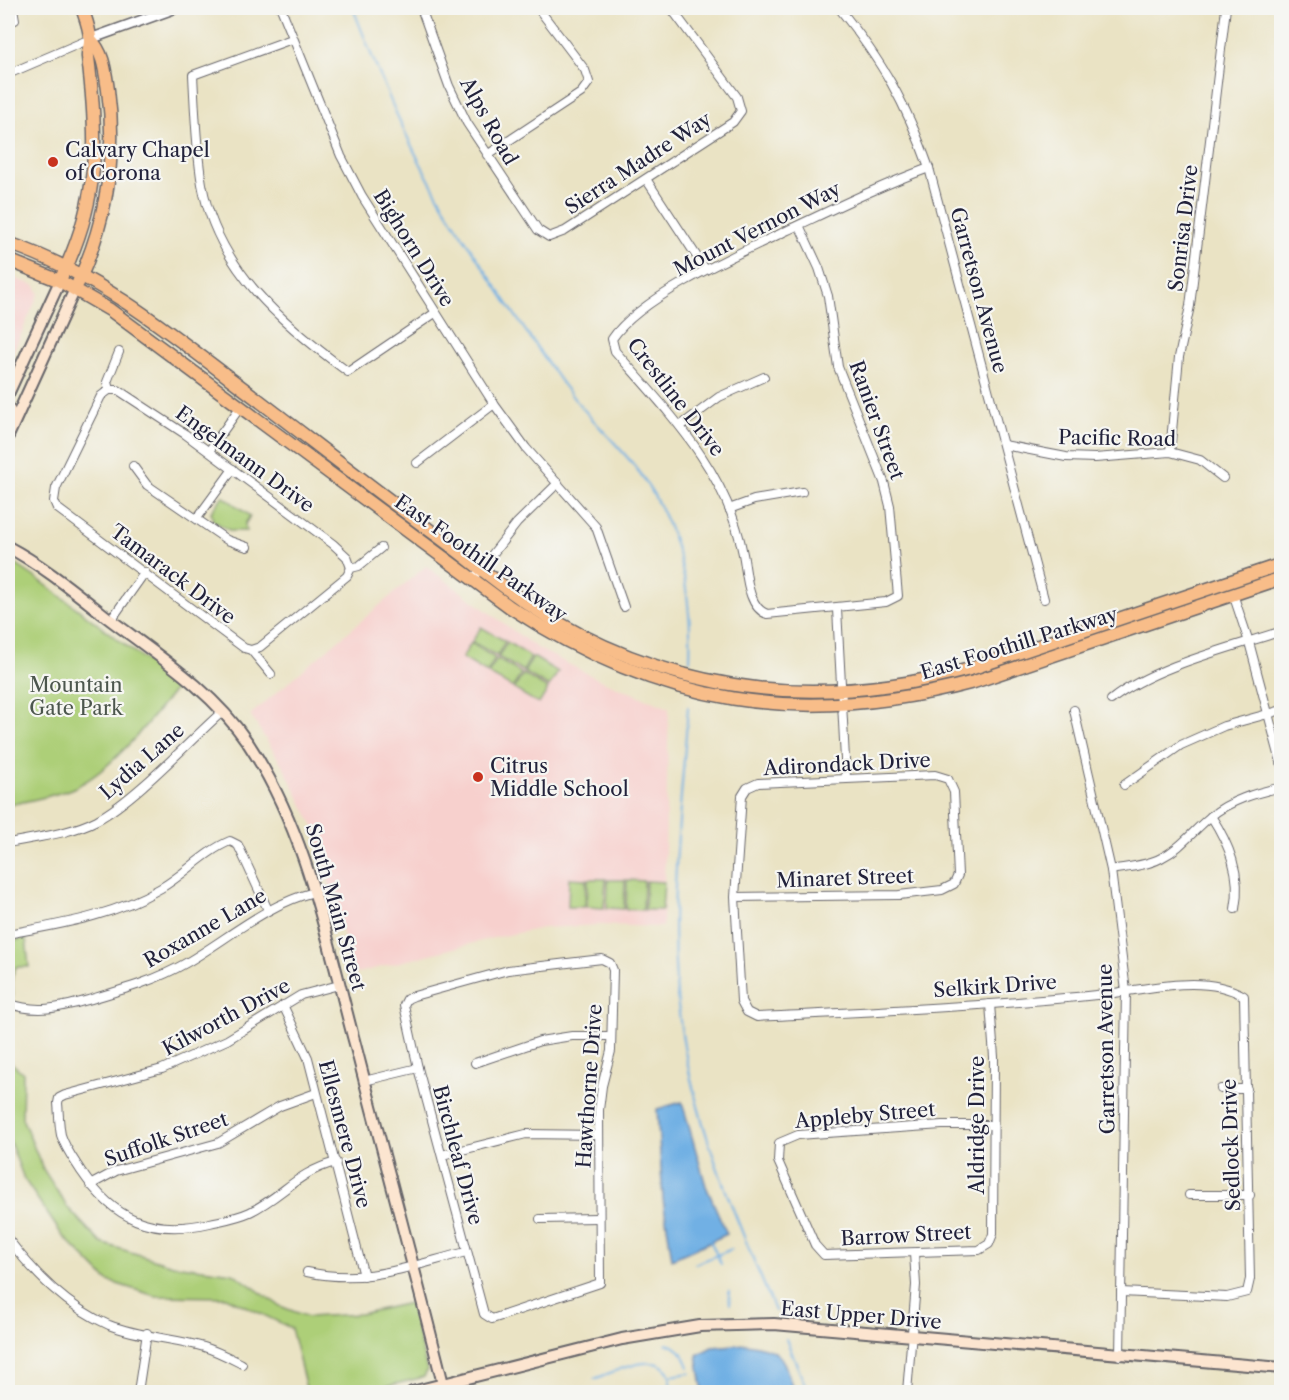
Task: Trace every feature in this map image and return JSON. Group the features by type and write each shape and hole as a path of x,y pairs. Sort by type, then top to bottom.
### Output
{"main road":[{"path":"8,394 82,234 92,177 95,109 88,54 90,39 82,8"},
{"path":"8,436 82,276 102,215 110,174 111,142 105,69 99,49 90,39"},
{"name":"East Foothill Parkway","path":"8,243 66,268 119,296 481,568 554,620 602,645 645,663 698,679 753,689 842,699 970,669 1281,564"},
{"name":"East Foothill Parkway","path":"8,260 75,289 147,336 473,579 547,631 638,675 678,688 752,702 891,700 974,682 1281,578"},
{"path":"241,406 247,402 254,405 290,433 325,451"},
{"path":"8,408 11,413 8,420"},
{"name":"South Main Street","path":"8,547 111,620 184,676 222,712 264,768 289,816 314,892 444,1388"},
{"name":"East Upper Drive","path":"412,1392 444,1388 622,1339 700,1326 774,1324 1120,1356 1281,1368"}],"street":[{"path":"13,8 15,20"},
{"path":"8,74 90,39 176,8"},
{"name":"Bighorn Drive","path":"281,8 341,156 385,236 494,405 526,448 596,526 624,607"},
{"name":"Alps Road","path":"421,8 449,86 487,155 538,230 549,237"},
{"path":"487,155 581,93 589,82 585,70 538,8"},
{"name":"Sierra Madre Way","path":"549,237 565,231 733,122 741,111 737,97 671,8"},
{"name":"Garretson Avenue","path":"839,8 888,74 910,115 929,168 1044,599"},
{"name":"Sonrisa Drive","path":"1170,452 1179,357 1190,306 1226,8"},
{"path":"292,39 193,75 203,187 216,226 235,263 264,304 305,341 348,372 435,313"},
{"name":"Mount Vernon Way","path":"612,339 619,330 646,309 705,269 887,183 929,168"},
{"path":"646,178 705,269"},
{"name":"Ranier Street","path":"799,225 819,268 828,296 838,367 884,482 890,506 898,596 886,602 837,609"},
{"name":"Crestline Drive","path":"612,339 615,351 680,426 710,465 729,509 742,549 753,602 759,611 767,614 837,609"},
{"path":"109,390 107,382 118,352"},
{"path":"680,426 719,397 764,377"},
{"name":"Engelmann Drive","path":"109,390 118,390 209,451 333,544 347,557 351,568"},
{"name":"Tamarack Drive","path":"109,390 101,396 56,488 54,501 63,514 145,572 244,648 252,650 271,675"},
{"path":"417,463 494,405"},
{"path":"209,451 241,406"},
{"name":"Pacific Road","path":"1004,445 1066,457 1095,458 1170,452 1200,460 1223,478"},
{"path":"133,466 147,485 198,517 227,540 247,547"},
{"path":"198,517 233,469"},
{"path":"473,579 517,523 558,483"},
{"path":"729,509 754,500 802,492"},
{"path":"252,650 260,647 347,576 351,568 359,566 381,548"},
{"path":"111,620 145,572"},
{"path":"1233,594 1249,642 1281,766"},
{"path":"837,609 846,778"},
{"path":"1111,700 1125,688 1165,671 1281,631"},
{"name":"Garretson Avenue","path":"1074,710 1111,870 1126,991 1120,1356"},
{"path":"1124,785 1181,744 1224,726 1281,710"},
{"name":"Lydia Lane","path":"8,843 70,830 96,820 122,803 222,712"},
{"name":"Adirondack Drive","path":"735,897 742,796 747,788 758,783 935,775 948,778 954,792 958,875 954,884"},
{"path":"1111,870 1158,860 1184,843 1211,816 1251,794 1281,787"},
{"path":"1211,816 1228,842 1239,890 1235,909"},
{"path":"8,934 90,918 129,905 162,887 230,841 238,845 268,910"},
{"name":"Minaret Street","path":"735,897 899,896 942,890 954,884"},
{"name":"Roxanne Lane","path":"8,1003 25,1009 43,1010 140,985 186,963 286,900 314,892"},
{"name":"Selkirk Drive","path":"735,897 741,1001 747,1012 757,1017 990,1004 1126,991 1136,988 1191,985 1231,988 1244,996"},
{"name":"Hawthorne Drive","path":"407,999 538,965 602,959 610,963 613,970 611,1051 602,1086 599,1135 600,1283 492,1319 487,1318"},
{"name":"Kilworth Drive","path":"90,1185 64,1143 59,1098 162,1069 197,1055 301,995 339,985"},
{"name":"Sedlock Drive","path":"1121,1292 1227,1297 1247,1292 1250,1279 1250,1195 1244,996"},
{"name":"Birchleaf Drive","path":"407,999 404,1005 418,1068 483,1314 487,1318"},
{"name":"Aldridge Drive","path":"989,1244 993,1234 994,1057 990,1004"},
{"name":"Ellesmere Drive","path":"283,1005 308,1058 364,1276"},
{"path":"475,1063 540,1041 572,1036 611,1036"},
{"path":"364,1081 418,1068"},
{"path":"1221,1089 1247,1089"},
{"name":"Suffolk Street","path":"90,1185 116,1171 218,1143 280,1106 316,1094"},
{"name":"Appleby Street","path":"824,1255 815,1245 778,1161 779,1143 798,1135 942,1125 992,1125"},
{"path":"442,1155 526,1134 599,1135"},
{"path":"90,1185 106,1202 140,1223 166,1229 183,1229 249,1212 314,1168 336,1162"},
{"path":"1190,1195 1250,1195"},
{"path":"540,1219 598,1218"},
{"path":"8,1239 26,1263 59,1294 111,1325 206,1347 242,1364"},
{"name":"Barrow Street","path":"824,1255 979,1250 989,1244"},
{"path":"307,1272 335,1278 364,1276 466,1252"},
{"path":"907,1392 913,1337 914,1253"},
{"path":"138,1392 147,1333"}],"shaded area":[{"path":"8,276 34,285 39,293 8,364"},
{"name":"Citrus Middle School","path":"426,566 537,648 600,680 669,708 663,927 599,925 543,928 489,939 354,974 314,827 283,766 250,715"}],"green space":[{"path":"223,496 250,516 245,524 246,531 231,531 213,521 211,512"},
{"name":"Mountain Gate Park","path":"8,559 178,685 116,758 86,781 55,794 8,805"},
{"path":"481,627 505,641 497,656 472,642"},
{"path":"507,642 531,657 523,671 498,657"},
{"path":"471,643 495,658 487,673 462,658"},
{"path":"533,657 558,672 549,687 524,672"},
{"path":"497,659 521,673 513,688 488,674"},
{"path":"523,674 548,689 539,704 514,689"},
{"path":"569,878 586,879 585,907 568,907"},
{"path":"588,879 606,879 604,908 587,907"},
{"path":"608,880 625,880 624,909 607,908"},
{"path":"627,880 644,881 643,910 626,909"},
{"path":"646,881 664,882 662,910 645,910"},
{"path":"26,938 29,967 16,967 12,977 13,996 8,993 8,942"},
{"path":"8,1060 23,1073 22,1118 43,1169 68,1208 101,1243 173,1265 233,1273 280,1306 308,1317 360,1314 410,1303 427,1370 424,1377 362,1392 307,1392 291,1328 226,1297 155,1296 108,1281 62,1235 24,1179 8,1137"}],"water":[{"path":"682,1102 706,1186 727,1234 672,1259 663,1199 657,1109"},
{"path":"746,1344 769,1349 780,1357 794,1392 703,1392 697,1355 712,1347"}],"waterway":[{"path":"353,8 400,123 443,205 561,382 633,464 661,508 671,532 685,582 689,608 690,660"},
{"path":"688,707 674,908 676,989 681,1028 707,1137 732,1207 775,1311"},
{"path":"711,1242 721,1264"},
{"path":"695,1264 732,1249"},
{"path":"729,1291 730,1304"},
{"path":"786,1339 808,1392"},
{"path":"666,1344 681,1352 689,1367"},
{"path":"594,1379 636,1364 647,1363 665,1368 670,1376 690,1373"},
{"path":"670,1377 671,1392"}],"place":[{"name":"Calvary Chapel of Corona","path":"53,162"},
{"name":"Citrus Middle School","path":"478,777"}]}
